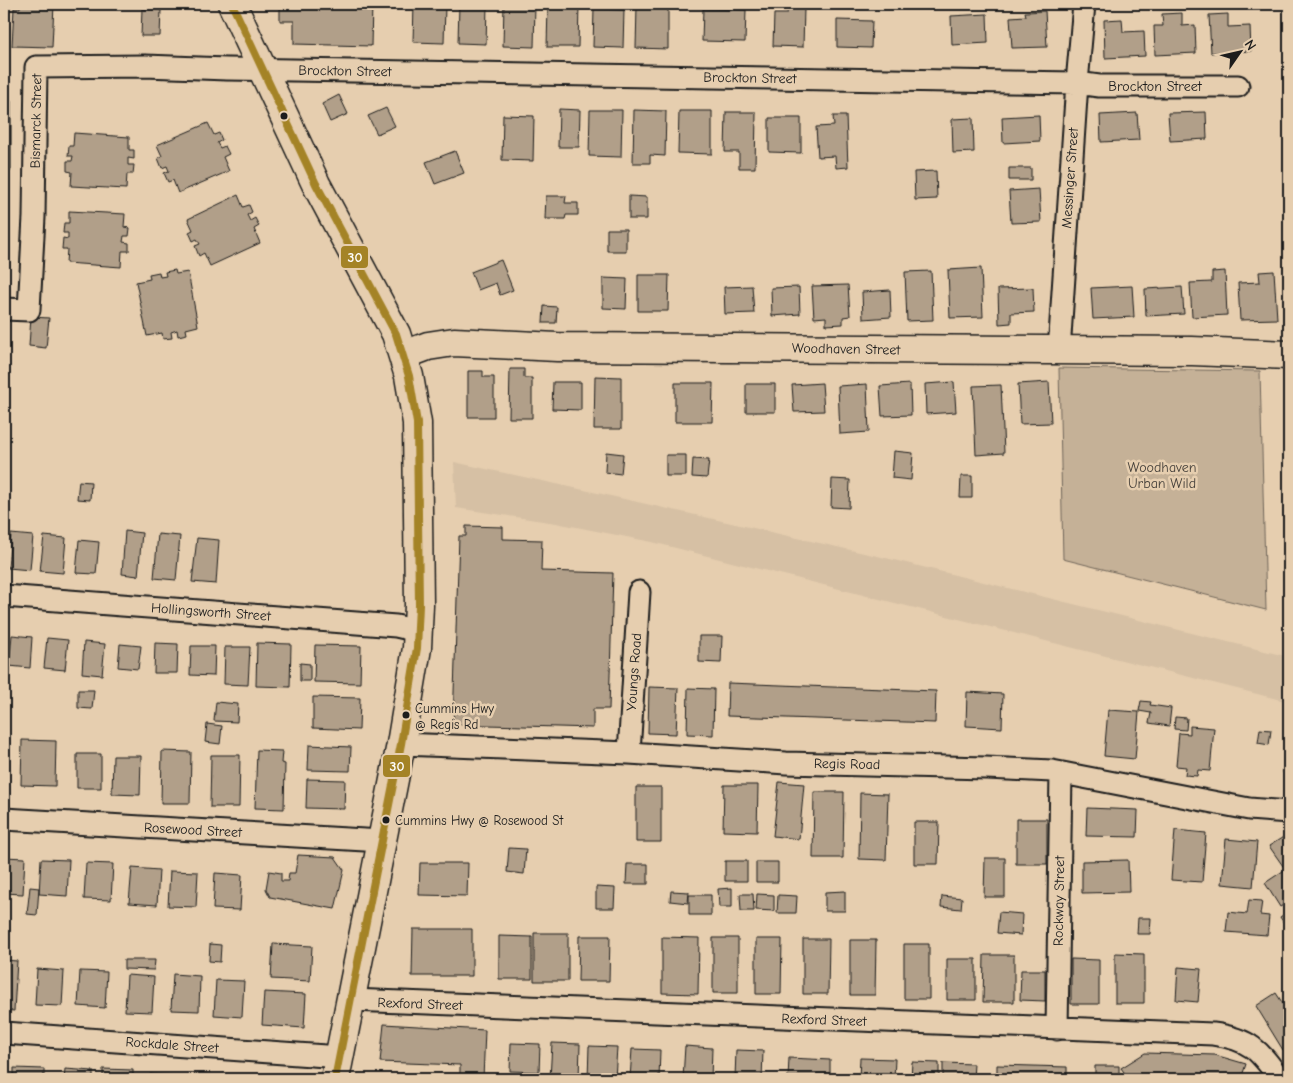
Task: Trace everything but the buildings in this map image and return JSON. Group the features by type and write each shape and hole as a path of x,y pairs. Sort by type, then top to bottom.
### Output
{"main road":[{"path":"232,4 316,184 387,316 404,355 413,398 417,434 419,514 418,631 415,665 338,1068"},
{"name":"Woodhaven Street","path":"404,355 428,346 454,342 557,347 1059,352 1192,351 1289,355"}],"street":[{"name":"Messinger Street","path":"1059,352 1076,83 1084,4"},
{"name":"Bismarck Street","path":"4,309 29,310 34,217 36,67 145,66 262,69"},
{"name":"Brockton Street","path":"262,69 1076,83 1099,86 1238,86"},
{"name":"Youngs Road","path":"629,752 639,592"},
{"name":"Hollingsworth Street","path":"4,596 396,626 418,631"},
{"name":"Regis Road","path":"401,744 629,752 786,763 986,768 1061,773 1249,809 1289,812"},
{"name":"Rockway Street","path":"1057,1029 1061,773"},
{"name":"Rosewood Street","path":"4,819 382,840"},
{"name":"Rexford Street","path":"351,1000 1226,1036 1250,1045 1260,1053 1280,1079"},
{"name":"Rockdale Street","path":"4,1033 338,1068"}],"shaded area":[{"path":"454,462 886,558 1289,657 1289,702 652,542 556,523 456,508"}],"green space":[{"name":"Woodhaven Urban Wild","path":"1059,368 1260,371 1266,610 1063,559"}],"transit line":[{"name":"30","path":"232,4 316,184 396,334 409,376 417,423 419,605 417,648 401,744 335,1079"}],"place":[{"name":"Cummins Hwy @ Regis Rd","path":"406,715"},
{"name":"Cummins Hwy @ Rosewood St","path":"386,820"}]}
